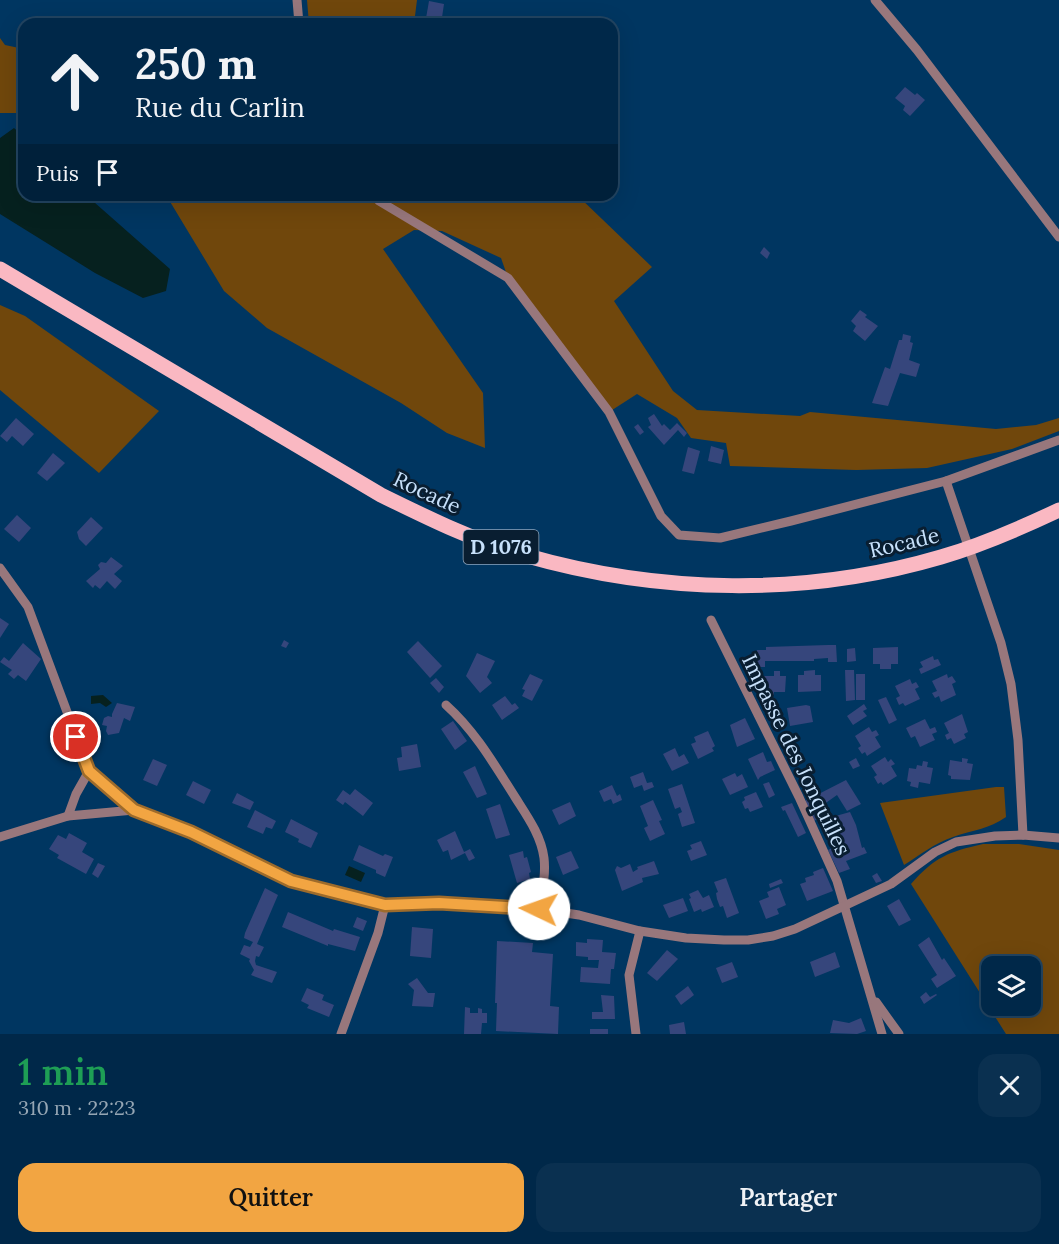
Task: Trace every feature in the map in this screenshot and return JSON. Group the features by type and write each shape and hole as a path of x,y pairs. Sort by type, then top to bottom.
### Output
{"main road":[{"name":"Rocade","path":"0,269 381,495 479,540 522,555 570,567 655,581 702,585 764,585 844,578 940,557 1022,528 1059,510"}],"street":[{"path":"297,0 298,18"},
{"path":"875,0 917,50 1059,237"},
{"path":"379,201 508,278 609,412 661,516 679,535 720,538 946,481 1059,440"},
{"path":"946,481 1001,643 1011,684 1018,740 1023,835"},
{"path":"0,568 28,607 89,771 134,810 191,832 291,881 385,905 439,903 539,909 579,915 640,932 686,938 748,940 773,936 795,929 845,906 891,884 944,847 973,839 1023,835 1059,838"},
{"name":"Impasse des Jonquilles","path":"711,620 799,797 837,882 882,1034"},
{"path":"446,705 486,750 538,835 544,859 539,909"},
{"path":"68,816 76,794 89,771"},
{"path":"0,837 68,816 134,810"},
{"path":"341,1034 378,933 385,905"},
{"path":"636,1034 629,975 640,932"},
{"path":"871,995 899,1034"}],"shaded area":[{"path":"307,0 417,0 415,18 308,18"},
{"path":"0,38 5,45 18,48 18,113 0,113"},
{"path":"14,128 18,132 18,201 93,201 170,269 166,291 143,298 95,273 0,214 0,138"},
{"path":"170,201 583,201 652,267 614,301 673,391 697,410 800,416 810,412 996,429 1036,425 1059,418 1059,431 1012,449 927,468 856,470 730,466 726,443 691,438 677,418 637,394 609,412 508,278 501,258 442,231 414,230 383,249 483,393 485,448 447,433 401,403 267,328 224,291"},
{"path":"0,305 25,316 159,411 99,473 0,390"},
{"path":"103,695 112,703 106,707 100,703 91,704 91,696"},
{"path":"1004,787 1006,817 987,827 940,842 904,865 880,803"},
{"path":"983,844 1019,844 1059,850 1059,1034 1006,1034 995,1016 1041,1016 1041,956 981,956 981,995 911,884 927,867 951,853"},
{"path":"349,866 365,873 361,882 345,875"}],"building":[{"path":"429,1 444,4 442,18 426,18"},
{"path":"905,87 925,100 910,116 903,110 905,106 895,98"},
{"path":"764,247 770,253 767,259 760,253"},
{"path":"860,310 867,315 865,317 878,326 865,341 853,331 856,326 851,321"},
{"path":"903,334 911,336 910,342 913,343 909,360 920,364 916,377 900,373 888,406 872,403 885,367 890,369"},
{"path":"654,414 662,426 664,424 670,430 677,423 687,433 684,437 678,430 664,445 648,427 651,425 648,418"},
{"path":"16,418 34,434 23,446 12,436 7,442 0,436"},
{"path":"638,424 644,432 640,435 634,427"},
{"path":"711,446 724,450 721,464 708,461"},
{"path":"688,447 700,451 694,474 682,471"},
{"path":"53,453 65,463 47,481 37,473"},
{"path":"17,515 31,528 19,542 4,529"},
{"path":"91,517 103,528 86,546 79,539 77,532"},
{"path":"111,557 123,566 114,574 122,581 115,589 107,581 100,589 95,585 93,588 86,581 100,569 98,565 101,562 106,563"},
{"path":"0,618 9,624 0,638"},
{"path":"284,640 289,643 286,648 281,646"},
{"path":"418,641 442,666 430,678 407,652"},
{"path":"23,643 41,659 26,681 18,675 14,679 8,674 12,670 0,662 4,657 9,661"},
{"path":"836,645 837,662 828,662 828,658 814,659 814,661 765,661 765,667 757,667 757,650 766,650 766,647"},
{"path":"898,647 898,664 891,664 891,669 880,669 880,664 873,664 873,648"},
{"path":"855,648 856,661 847,662 847,649"},
{"path":"477,653 495,661 487,677 492,683 480,693 466,676"},
{"path":"933,656 934,660 938,659 941,665 921,674 919,669 923,667 920,662"},
{"path":"815,670 815,675 821,675 821,691 798,692 798,675 804,675 804,671"},
{"path":"845,670 854,670 855,700 846,701"},
{"path":"774,671 780,671 780,676 786,676 785,692 774,692 774,695 767,695 767,692 763,692 760,676 774,676"},
{"path":"530,674 543,680 532,701 522,696 525,690 522,689"},
{"path":"856,674 865,674 865,700 856,700"},
{"path":"947,674 948,678 952,676 956,682 952,684 956,695 941,702 939,696 935,698 932,693 937,691 932,681"},
{"path":"436,678 444,687 439,693 430,683"},
{"path":"910,679 912,684 916,682 919,687 915,689 920,699 905,706 903,703 899,705 896,698 900,696 895,686"},
{"path":"505,696 512,705 515,703 519,708 502,720 492,705"},
{"path":"886,697 897,720 889,724 878,700"},
{"path":"117,703 135,707 130,721 124,718 119,733 108,735 107,726 102,725 104,718 112,717"},
{"path":"864,704 867,709 863,711 867,716 853,725 847,716"},
{"path":"810,706 813,722 790,726 787,708"},
{"path":"962,714 968,732 964,734 966,738 954,744 951,738 947,740 945,735 949,733 944,723"},
{"path":"745,718 755,739 737,747 730,725"},
{"path":"925,719 930,729 935,727 937,732 932,734 935,740 920,747 915,736 911,738 906,728"},
{"path":"453,721 467,741 455,750 441,729"},
{"path":"869,727 872,732 876,730 879,735 875,737 881,747 867,756 865,752 862,754 858,748 861,746 855,736"},
{"path":"708,731 715,746 712,748 714,751 698,759 691,744 696,742 694,737"},
{"path":"417,744 421,767 399,771 397,758 402,757 401,747"},
{"path":"675,748 679,757 684,754 689,763 672,771 663,754"},
{"path":"763,752 767,762 771,761 775,770 758,780 748,759"},
{"path":"885,757 888,762 891,759 895,764 891,766 897,776 883,785 881,782 878,784 874,777 877,775 871,766"},
{"path":"856,758 860,766 853,769 849,762"},
{"path":"962,758 968,759 967,763 973,764 970,780 951,779 948,775 950,760 962,762"},
{"path":"153,759 167,765 157,786 143,780"},
{"path":"923,761 928,762 927,767 933,768 930,784 919,782 918,788 910,786 911,782 907,781 909,768 916,769 917,765 922,766"},
{"path":"475,766 487,794 477,798 463,772"},
{"path":"643,772 647,783 652,782 654,787 644,791 642,785 634,788 630,777"},
{"path":"735,773 737,777 742,774 748,787 730,795 722,779"},
{"path":"846,780 861,804 847,811 837,795 813,812 817,819 814,821 805,801"},
{"path":"193,781 211,790 204,804 186,795"},
{"path":"769,782 775,795 769,798 763,784"},
{"path":"682,784 695,823 682,827 678,814 682,812 680,807 675,809 668,789"},
{"path":"612,785 617,796 620,794 622,800 613,804 611,799 604,802 599,791"},
{"path":"355,789 373,803 363,816 345,802 343,805 336,800 343,790 350,795"},
{"path":"756,792 763,807 750,812 748,808 745,809 742,802 745,800 744,797"},
{"path":"237,793 254,802 250,810 232,803"},
{"path":"653,800 662,820 659,821 665,834 650,841 644,828 648,826 640,806"},
{"path":"570,802 576,816 559,825 552,810"},
{"path":"792,803 806,833 798,837 785,810 783,811 781,807"},
{"path":"500,804 510,835 496,839 486,809"},
{"path":"255,810 276,821 272,829 266,827 263,834 247,827"},
{"path":"850,812 862,848 864,847 867,853 846,861 850,869 839,873 828,850 843,843 832,817"},
{"path":"291,819 318,833 311,848 285,832"},
{"path":"455,831 464,852 470,849 475,858 469,861 465,853 451,860 448,850 443,852 437,840"},
{"path":"69,833 87,843 82,852 94,859 86,874 57,858 59,855 49,849 58,835 66,839"},
{"path":"701,841 707,855 691,861 687,851 692,849 690,845"},
{"path":"359,845 383,856 385,854 393,857 385,877 376,873 376,870 353,860"},
{"path":"523,851 531,872 529,873 530,879 517,883 509,855"},
{"path":"571,851 579,868 563,875 556,857"},
{"path":"654,861 659,874 642,878 643,882 622,891 615,870 617,866 621,868 630,864 633,872 638,869 637,867"},
{"path":"98,863 105,866 98,878 92,874"},
{"path":"823,868 833,891 807,901 800,884 806,882 805,878 814,875 813,872"},
{"path":"877,873 882,881 876,883 872,876"},
{"path":"726,878 739,913 727,918 723,906 720,907 717,899 716,893 718,892 714,882"},
{"path":"781,879 783,883 770,888 769,884"},
{"path":"779,887 786,905 777,909 779,914 766,919 759,901 769,897 767,892"},
{"path":"265,888 278,895 257,944 264,947 259,957 256,956 255,961 256,965 277,972 272,983 251,975 254,970 250,959 240,954 244,945 250,947 253,942 244,938 245,933"},
{"path":"698,890 703,898 709,895 714,907 702,912 701,909 694,912 689,894"},
{"path":"683,898 688,911 669,918 663,905"},
{"path":"899,899 911,920 899,926 887,906"},
{"path":"288,912 333,931 334,929 360,937 355,951 328,944 328,946 282,927"},
{"path":"357,917 367,921 363,931 353,927"},
{"path":"412,927 433,929 431,958 410,956"},
{"path":"929,937 942,960 944,958 956,976 937,988 931,979 937,975 918,945"},
{"path":"587,939 603,940 602,952 616,953 614,969 611,969 610,984 580,982 581,967 598,968 599,960 588,960 588,957 576,956 576,942 587,943"},
{"path":"497,941 533,943 532,952 553,954 550,1006 559,1007 558,1034 496,1031"},
{"path":"667,950 678,959 657,981 647,973"},
{"path":"835,952 840,967 815,977 810,962"},
{"path":"732,962 738,977 722,983 716,968"},
{"path":"417,978 428,993 435,993 433,1007 412,1006 414,990 408,984"},
{"path":"688,986 694,995 681,1005 675,996"},
{"path":"307,988 324,995 322,1000 334,1005 329,1017 307,1008 309,1005 301,1001"},
{"path":"926,992 930,997 937,995 924,1004 920,997"},
{"path":"601,995 614,996 615,1019 592,1019 592,1012 603,1012"},
{"path":"465,1007 470,1008 470,1013 478,1013 478,1008 482,1009 482,1013 487,1013 487,1023 482,1023 481,1034 464,1034"},
{"path":"861,1018 866,1031 857,1034 830,1033 833,1020 849,1023"},
{"path":"684,1022 686,1034 670,1034 669,1025"},
{"path":"590,1029 608,1029 608,1034 590,1034"}],"route":[{"path":"76,737 89,771 134,810 191,832 291,881 385,905 439,903 539,909"}]}
